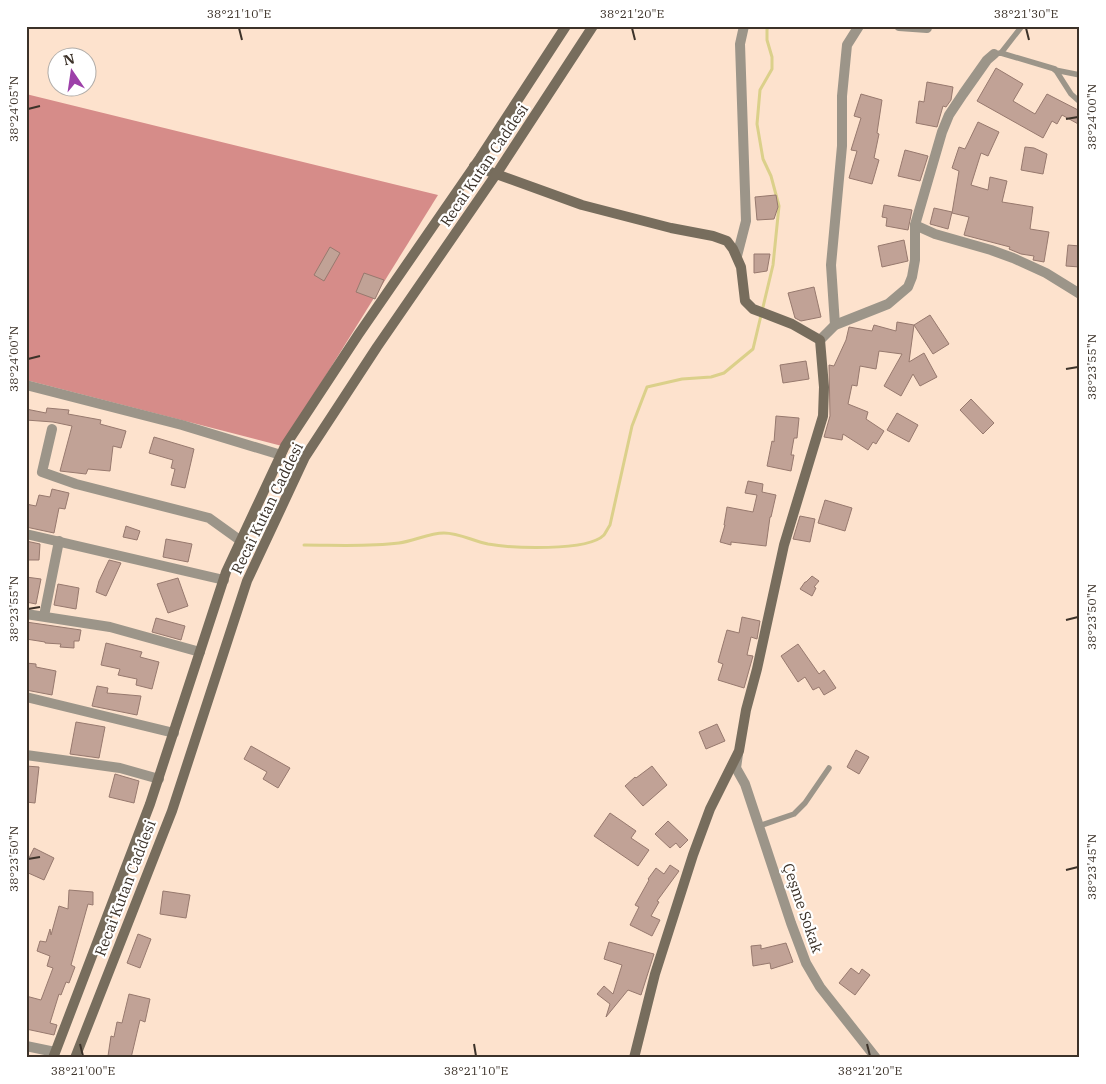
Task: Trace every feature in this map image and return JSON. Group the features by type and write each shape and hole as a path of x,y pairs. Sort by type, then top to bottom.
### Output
{"main road":[{"name":"Recai Kutan Caddesi","path":"54,1055 150,804 224,580 285,446 566,26"},
{"name":"Recai Kutan Caddesi","path":"75,1058 172,811 247,581 301,466 377,348 496,174 593,26"},
{"path":"474,166 582,205 727,241 737,256 741,267 745,301 753,309 806,331 820,340 824,387 823,416 784,545 738,751 710,809 693,854 655,974 634,1058"}],"street":[{"path":"737,256 746,221 740,44 744,26"},
{"path":"835,325 831,265 842,146 842,96 847,45 859,26"},
{"path":"899,26 927,28"},
{"path":"820,340 835,325 888,304 908,288 915,260 915,225 939,140 949,115 987,60 997,54"},
{"path":"915,225 935,234 1012,258 1046,273 1080,294"},
{"path":"26,385 182,425 281,455"},
{"path":"52,429 42,472 76,484 209,518 241,541"},
{"path":"26,534 224,580"},
{"path":"44,616 59,541"},
{"path":"26,614 110,627 200,652"},
{"path":"26,697 174,733"},
{"name":"Çeşme Sokak","path":"738,751 736,768 745,784 791,923 809,968 820,987 876,1058"},
{"path":"26,755 120,768 158,779"},
{"path":"26,1046 54,1055"}],"lane":[{"path":"1022,26 997,54 1080,75"},
{"path":"1055,70 1071,94 1080,102"},
{"path":"759,826 794,814 805,803 830,768"}],"shaded area":[{"path":"26,94 438,195 282,446 26,380"}],"building":[{"path":"996,68 1023,84 1013,101 1035,114 1047,94 1080,111 1080,125 1062,115 1057,124 1052,121 1043,138 977,101"},
{"path":"927,82 953,87 951,100 946,107 943,106 937,127 916,123 919,101 924,102"},
{"path":"861,94 882,100 877,133 879,134 874,158 879,160 872,184 849,178 857,151 851,150 861,118 854,116"},
{"path":"978,122 999,132 988,156 981,153 971,185 988,190 990,177 1007,181 1002,202 1033,207 1030,229 1049,232 1044,262 1033,260 1034,256 1021,254 1009,249 1010,247 964,235 969,217 952,213 959,171 952,168 959,147 965,149"},
{"path":"1025,147 1034,148 1047,154 1043,174 1021,170"},
{"path":"905,150 928,156 920,181 898,176"},
{"path":"776,195 778,207 774,219 757,220 755,197"},
{"path":"884,205 912,210 908,230 886,226 887,218 882,217"},
{"path":"934,208 952,212 948,229 930,224"},
{"path":"904,240 908,261 882,267 878,246"},
{"path":"1068,245 1080,246 1080,267 1066,266"},
{"path":"330,247 340,253 324,281 314,275"},
{"path":"754,254 770,254 767,271 754,273"},
{"path":"364,273 384,280 375,299 356,292"},
{"path":"814,287 821,317 801,321 795,318 788,293"},
{"path":"930,315 949,344 933,354 914,325"},
{"path":"897,322 914,325 909,362 924,353 937,377 920,386 913,374 901,396 884,386 902,354 879,351 876,369 860,366 857,386 852,385 848,404 868,412 866,419 884,431 876,444 873,442 868,450 843,434 842,440 824,437 830,416 829,365 834,366 846,340 849,327 872,331 874,325 896,331"},
{"path":"806,361 809,379 783,383 780,365"},
{"path":"971,399 994,423 983,434 960,410"},
{"path":"47,408 69,410 68,414 101,420 100,424 126,431 121,448 113,446 110,471 88,469 86,474 60,471 72,426 53,422 26,420 26,409 46,413"},
{"path":"897,413 918,425 909,442 887,430"},
{"path":"776,416 799,418 797,438 794,438 791,455 794,455 791,471 767,466 772,441 774,442"},
{"path":"154,437 194,449 185,488 171,485 175,469 171,468 173,460 149,453"},
{"path":"748,481 763,484 762,492 776,495 770,517 766,546 731,542 731,545 720,542 725,525 727,507 753,512 757,495 745,493"},
{"path":"52,489 69,493 65,509 59,508 54,533 26,527 26,504 36,506 39,495 50,497"},
{"path":"825,500 852,508 845,531 818,523"},
{"path":"800,516 815,519 810,542 793,539"},
{"path":"126,526 140,531 137,540 123,537"},
{"path":"166,539 192,544 188,562 163,557"},
{"path":"26,541 40,544 39,560 26,560"},
{"path":"109,560 121,563 106,596 96,592"},
{"path":"812,576 819,581 814,587 816,588 812,596 800,589"},
{"path":"26,577 41,579 36,604 26,602"},
{"path":"178,578 188,606 168,613 157,584"},
{"path":"58,584 79,588 76,609 54,605"},
{"path":"742,617 760,621 757,639 751,637 747,655 753,656 744,688 718,680 723,664 718,662 727,630 739,633"},
{"path":"156,618 185,626 181,640 152,632"},
{"path":"26,622 81,630 79,641 74,641 74,648 60,647 61,644 26,639"},
{"path":"106,643 142,652 140,657 159,662 152,689 136,685 137,679 118,675 120,669 101,665"},
{"path":"798,644 819,674 824,670 836,688 824,695 819,687 813,690 805,677 798,682 781,656"},
{"path":"26,663 36,664 36,667 56,671 52,695 26,690"},
{"path":"97,686 108,688 107,693 141,696 137,715 92,706"},
{"path":"76,722 105,727 99,758 70,754"},
{"path":"717,724 725,741 706,749 699,732"},
{"path":"251,746 290,768 278,788 263,779 267,772 244,759"},
{"path":"856,750 869,757 859,774 847,767"},
{"path":"26,766 39,767 35,803 26,802"},
{"path":"652,766 667,785 643,806 625,786"},
{"path":"115,774 139,781 134,803 109,797"},
{"path":"610,813 636,831 631,838 649,850 638,866 594,836"},
{"path":"668,821 688,840 680,848 676,843 670,848 655,834"},
{"path":"34,848 54,858 44,880 26,872 26,864"},
{"path":"670,865 679,871 657,901 659,902 651,916 660,920 652,936 630,925 639,907 635,905 648,879 656,868 664,874"},
{"path":"69,890 93,892 93,905 88,904 71,965 75,967 69,983 66,982 61,995 59,994 50,1023 57,1025 54,1035 26,1029 26,996 41,1000 53,968 47,966 50,956 37,951 40,941 46,942 50,929 51,935 59,906 68,909"},
{"path":"163,891 190,895 186,918 160,914"},
{"path":"138,934 151,939 140,968 127,963"},
{"path":"609,942 654,954 641,995 628,990 606,1017 610,1004 597,994 604,986 613,994 622,965 604,959"},
{"path":"786,943 793,962 771,969 770,963 753,966 751,946 761,945 761,949"},
{"path":"851,968 859,974 862,969 870,975 855,995 839,983"},
{"path":"129,994 150,999 145,1022 140,1020 131,1058 108,1056 111,1036 114,1037 117,1022 122,1023"}],"waterway":[{"path":"304,545 352,546 387,544 444,533 455,534 488,544 513,547 548,547 582,544 604,535 610,525 632,426 647,387 682,379 711,377 724,373 753,349 773,265 779,206 771,176 763,159 757,124 760,90 772,69 772,57 767,40 767,29 770,26"}]}
